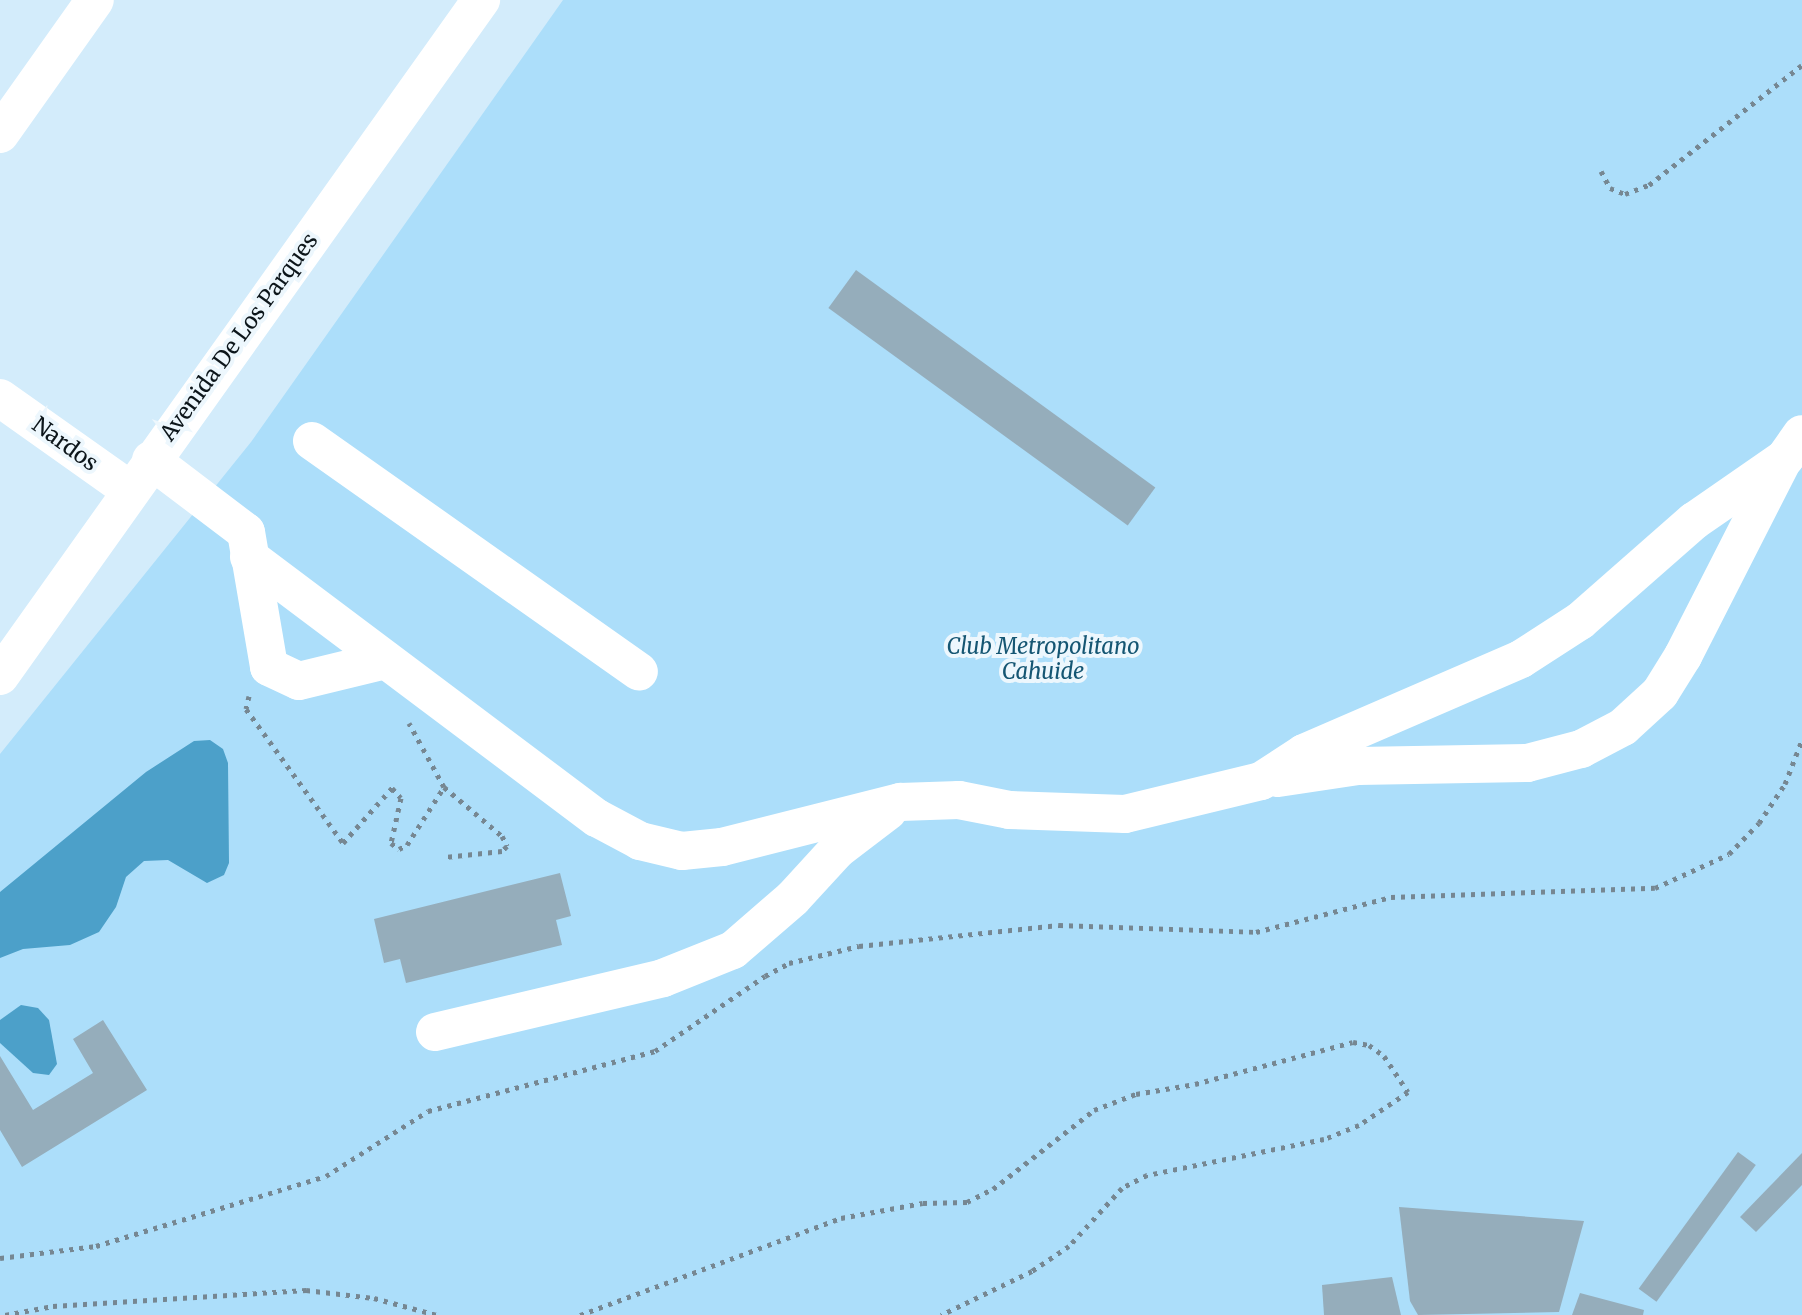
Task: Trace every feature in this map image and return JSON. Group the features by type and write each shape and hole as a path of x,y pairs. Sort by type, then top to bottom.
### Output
{"street":[{"path":"0,134 95,0"},
{"name":"Avenida De Los Parques","path":"0,676 140,475 481,0"},
{"name":"Nardos","path":"0,398 246,532 269,667 299,681 385,660"},
{"path":"312,441 639,672"},
{"path":"1261,781 1304,753 1521,659 1580,621 1694,521 1793,446"},
{"path":"249,557 597,818 640,841 682,851 722,847 900,802 959,800 1009,810 1125,814 1261,781 1358,766 1527,763 1581,749 1623,727 1660,693 1683,656 1793,446"},
{"path":"435,1032 663,978 733,950 793,898 837,850 900,802"}],"path":[{"path":"1601,171 1610,188 1625,194 1649,185 1802,65"},
{"path":"257,698 248,696 246,709 343,843 392,788 401,798 391,843 399,849 407,845 444,787"},
{"path":"404,714 444,787 502,836 507,846 502,851 445,857"},
{"path":"0,1258 96,1246 326,1176 428,1111 655,1051 777,970 859,946 1059,925 1256,932 1391,897 1655,888 1729,854 1759,823 1785,784 1802,740"},
{"path":"580,1315 841,1218 923,1203 967,1202 993,1189 1094,1110 1136,1094 1195,1084 1353,1042 1369,1045 1384,1056 1408,1092 1359,1125 1324,1139 1147,1175 1122,1188 1069,1246 1032,1271 941,1315"},
{"path":"5,1315 53,1306 306,1290 374,1298 437,1315"}],"green space":[{"name":"Club Metropolitano Cahuide","path":"563,0 1802,0 1802,1315 0,1315 0,754 251,442"}],"shaded area":[{"path":"210,740 223,749 228,763 229,863 224,875 207,883 168,860 144,861 126,877 116,907 99,932 70,945 23,949 0,958 0,892 146,772 194,741"},
{"path":"21,1005 38,1008 49,1020 57,1064 49,1075 33,1073 0,1043 0,1020"}],"building":[{"path":"856,270 1155,487 1128,526 828,308"},
{"path":"560,873 571,916 556,920 562,945 406,983 400,959 384,963 374,919"},
{"path":"103,1020 147,1090 22,1167 0,1130 0,1056 33,1110 93,1073 73,1039"},
{"path":"1738,1152 1756,1165 1656,1302 1639,1289"},
{"path":"1802,1153 1802,1185 1756,1232 1740,1217"},
{"path":"1399,1207 1584,1221 1559,1312 1418,1315 1410,1301"},
{"path":"1392,1277 1401,1315 1324,1315 1322,1285"},
{"path":"1580,1293 1644,1310 1643,1315 1572,1315"}]}
